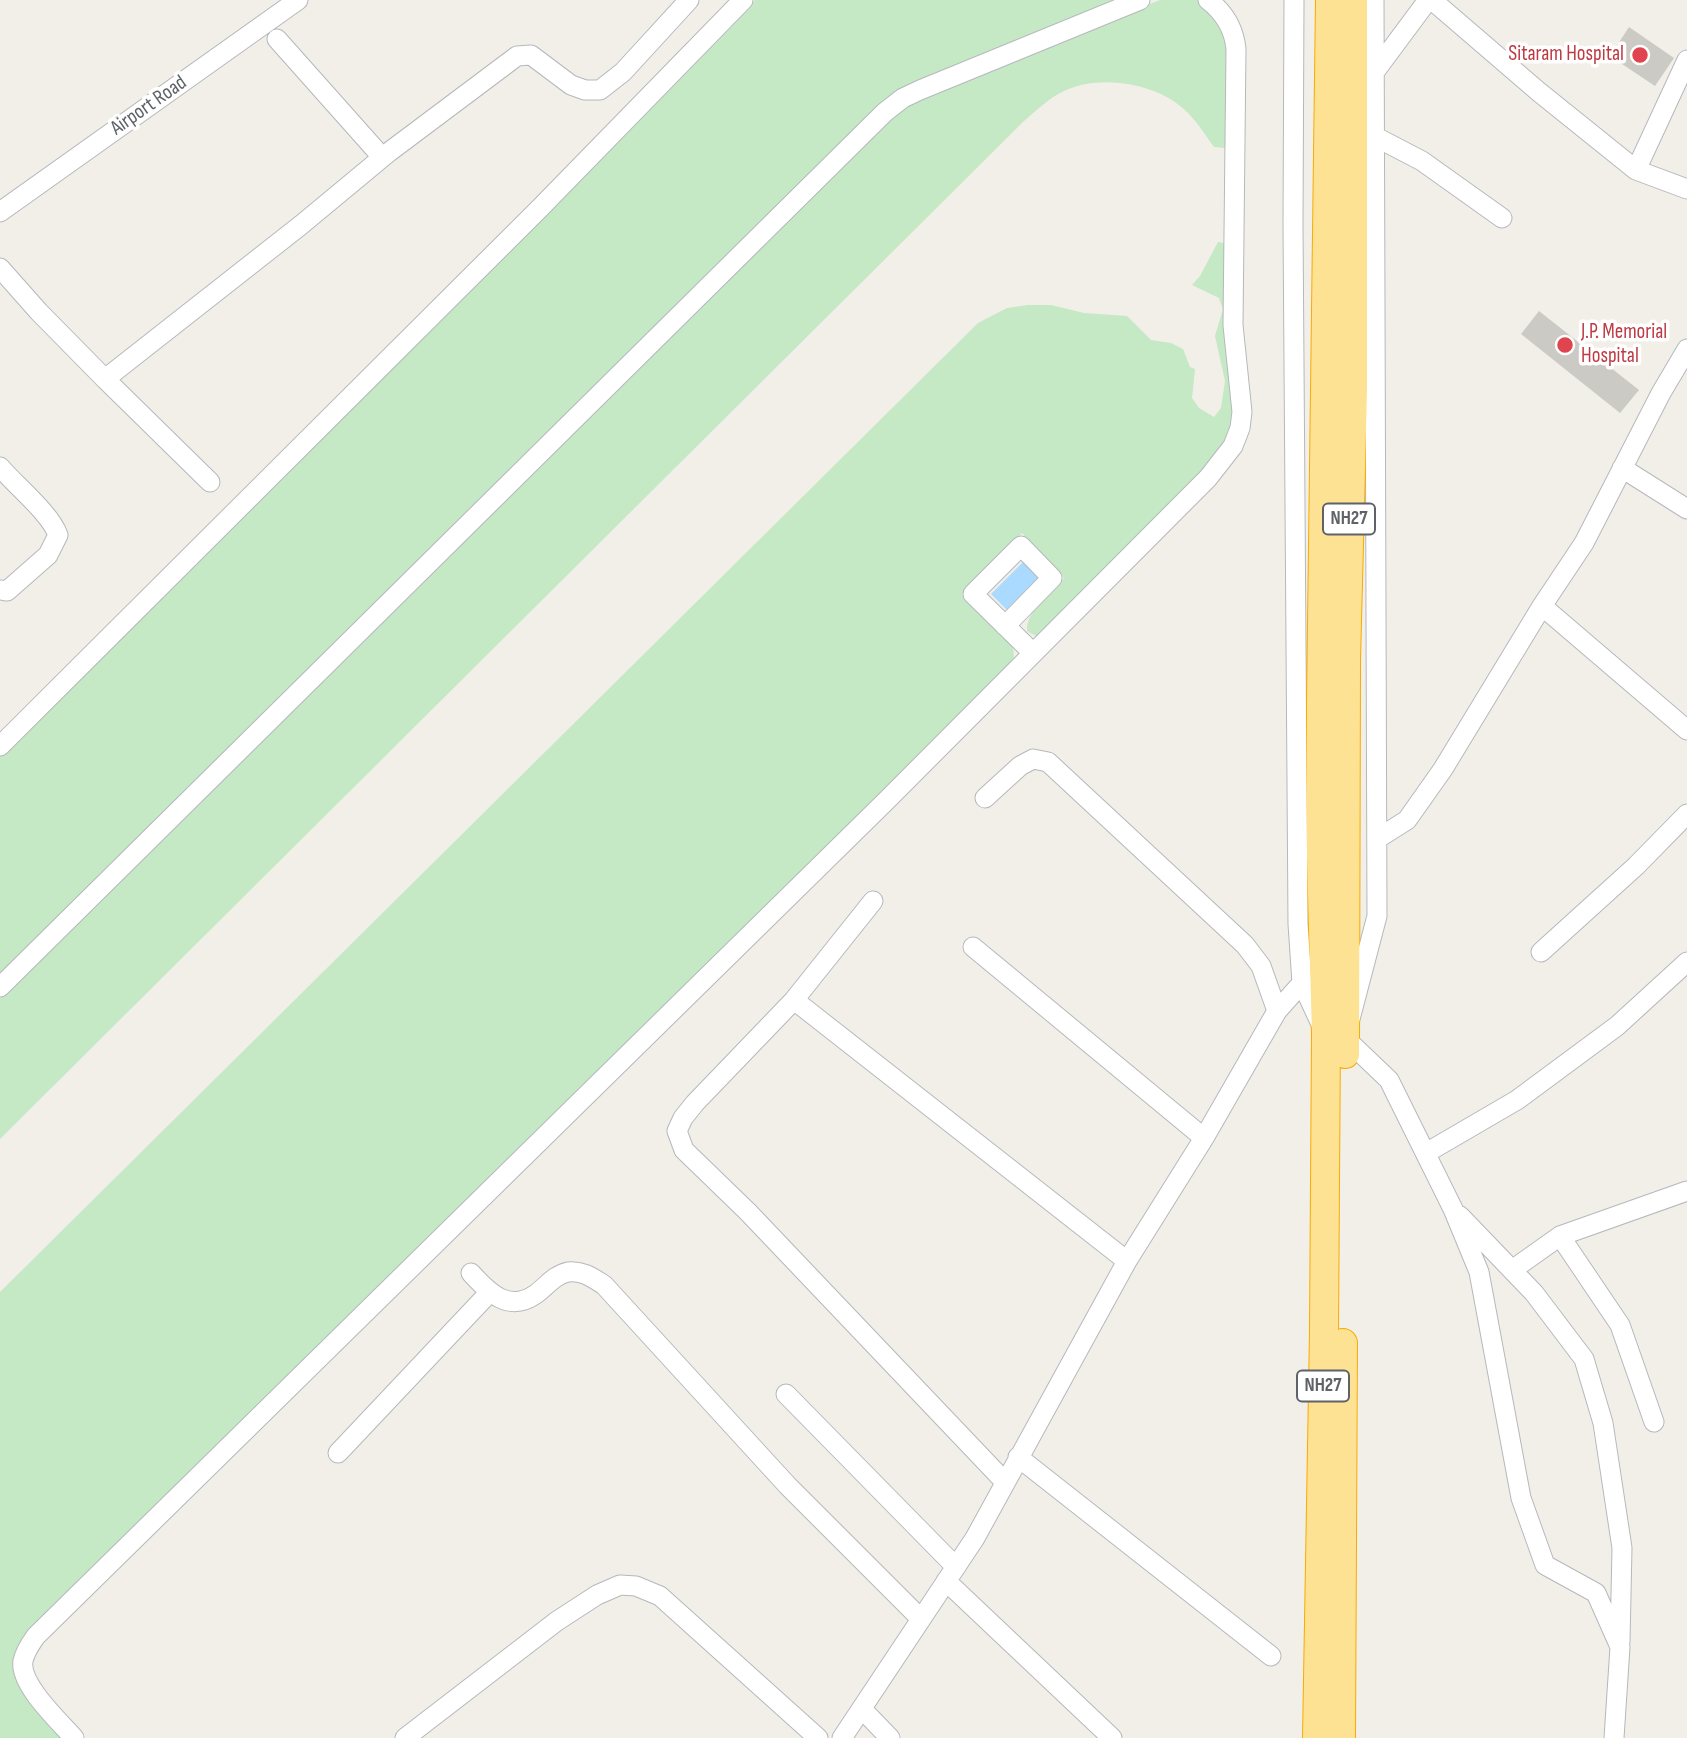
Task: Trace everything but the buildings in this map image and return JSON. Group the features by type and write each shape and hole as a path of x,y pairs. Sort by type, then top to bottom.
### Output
{"highway":[{"name":"NH27","path":"1330,0 1321,857 1335,1036 1341,1738"},
{"name":"NH27","path":"1317,1738 1325,1317 1353,390 1353,0"}],"street":[{"name":"Airport Road","path":"0,212 298,0"},
{"path":"105,379 301,225 382,157 517,56 531,55 571,85 585,90 600,90 623,72 689,0"},
{"path":"0,746 521,227 743,0"},
{"path":"0,987 885,112 903,98 920,90 1140,0"},
{"path":"74,1738 39,1697 24,1673 23,1662 28,1647 36,1636 886,801 1208,478 1233,446 1240,428 1242,412 1233,325 1236,49 1230,26 1223,14 1208,0"},
{"path":"1294,0 1295,652 1298,925 1302,982 1335,1036 1390,1080 1453,1209 1479,1272 1521,1498 1545,1565 1596,1592 1620,1647"},
{"path":"1335,1036 1377,916 1374,0"},
{"path":"1373,74 1430,0 1636,170 1687,189"},
{"path":"277,39 382,157"},
{"path":"1636,170 1687,60"},
{"path":"1374,136 1422,161 1502,218"},
{"path":"0,268 39,312 210,482"},
{"path":"1377,839 1407,820 1436,779 1542,606 1584,543 1661,393 1687,349"},
{"path":"0,467 53,522 58,536 48,555 7,591 0,590"},
{"path":"1622,468 1687,509"},
{"path":"1542,606 1687,730"},
{"path":"1005,626 1034,653"},
{"path":"985,798 1020,766 1033,759 1048,762 1245,945 1261,966 1277,1011"},
{"path":"1541,952 1636,866 1687,814"},
{"path":"873,901 794,1000 695,1103 677,1131 684,1150 748,1212 1005,1482"},
{"path":"973,947 1204,1138"},
{"path":"1426,1153 1517,1100 1617,1026 1687,962"},
{"path":"842,1738 975,1538 1127,1261 1204,1138 1277,1011 1302,982"},
{"path":"794,1000 1127,1261"},
{"path":"1512,1270 1560,1236 1687,1191"},
{"path":"1453,1209 1534,1293 1584,1359 1603,1423 1622,1548 1620,1647 1614,1738"},
{"path":"1560,1236 1620,1325 1654,1422"},
{"path":"471,1273 489,1293 516,1303 535,1295 555,1277 570,1272 587,1274 604,1285 788,1486 921,1619"},
{"path":"338,1453 489,1293"},
{"path":"786,1394 951,1574 1112,1738"},
{"path":"1018,1457 1271,1657"},
{"path":"405,1738 557,1621 597,1595 620,1585 636,1586 660,1596 818,1738"},
{"path":"862,1709 890,1738"}],"green space":[{"path":"755,0 1124,0 904,90 0,977 0,753 232,526 654,105"},
{"path":"1160,0 1198,0 1219,18 1230,54 1225,148 1214,147 1192,117 1176,103 1161,94 1128,84 1110,82 1077,86 1042,105 0,1139 0,996 884,121 917,98"},
{"path":"1218,242 1224,243 1235,404 1227,439 1208,466 1036,636 1027,631 1031,616 1040,602 1064,578 1022,533 962,594 1013,645 1014,659 1010,666 17,1653 66,1738 0,1738 0,1292 978,323 1007,308 1028,305 1051,305 1084,313 1127,316 1151,340 1171,343 1183,349 1190,367 1195,369 1192,398 1199,408 1214,417 1221,408 1225,381 1215,336 1223,309 1219,298 1192,285 1200,276"}],"water":[{"path":"1023,562 1038,578 1007,610 991,594"}],"place":[{"name":"Sitaram Hospital","path":"1640,55"},
{"name":"J.P. Memorial Hospital","path":"1565,345"}]}
